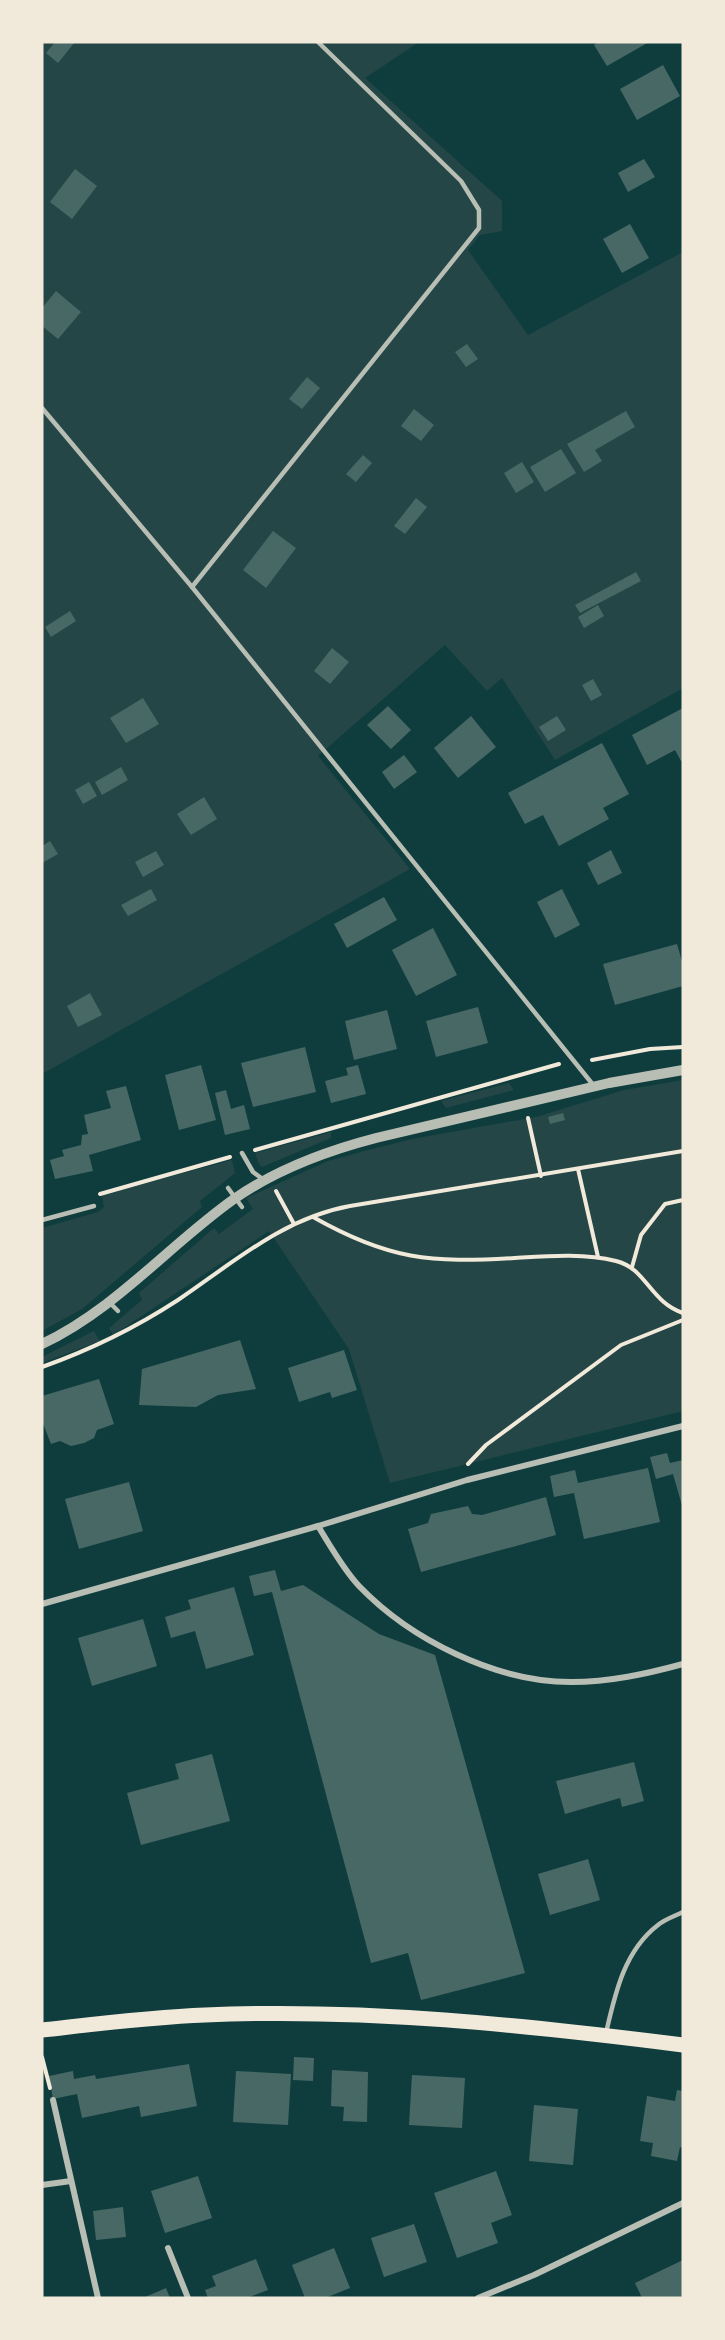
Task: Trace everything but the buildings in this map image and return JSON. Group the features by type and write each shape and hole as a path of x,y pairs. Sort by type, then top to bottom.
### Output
{"main road":[{"path":"42,2030 206,2014 282,2014 423,2020 605,2035 683,2045"}],"street":[{"path":"42,1344 81,1323 110,1303 239,1203 264,1180 343,1146 594,1086 683,1070"},
{"path":"42,1604 318,1526 468,1479 683,1426"},
{"path":"318,1526 358,1585 386,1610 435,1643 493,1668 527,1677 568,1682 610,1680 683,1664"},
{"path":"52,2100 98,2298"},
{"path":"42,2185 71,2181"},
{"path":"478,2298 534,2275 683,2203"},
{"path":"168,2248 188,2298"}],"lane":[{"path":"192,587 479,228 479,210 461,181 318,42"},
{"path":"42,408 192,587 594,1086"},
{"path":"242,1153 254,1172 264,1180"},
{"path":"228,1188 239,1203"},
{"path":"42,1220 94,1206"},
{"path":"110,1303 118,1311"},
{"path":"605,2035 617,1985 634,1951 658,1924 683,1912"}],"path":[{"path":"94,1206 101,1193 555,1067 577,1051 582,1057 591,1060 650,1049 683,1047"},
{"path":"525,1104 541,1176"},
{"path":"42,1367 116,1337 294,1224 312,1216 350,1206 683,1151"},
{"path":"578,1169 598,1257"},
{"path":"264,1180 275,1188 294,1224"},
{"path":"632,1267 641,1235 665,1204 683,1200"},
{"path":"312,1216 363,1243 407,1257 445,1261 557,1256 598,1257 632,1267 657,1298 672,1309 683,1313"},
{"path":"468,1479 468,1462 486,1445 611,1352 621,1345 683,1320"},
{"path":"42,2056 52,2100"}],"shaded area":[{"path":"42,42 419,42 365,78 502,201 502,231 480,235 468,250 528,335 683,252 683,688 555,760 502,678 487,691 445,645 318,756 410,869 42,1074"},
{"path":"683,1080 683,1411 390,1483 349,1349 269,1231 113,1335 109,1328 142,1300 139,1293 214,1228 219,1234 253,1209 246,1198 328,1161 412,1139 536,1117 624,1090"},
{"path":"509,1083 514,1090 446,1108 441,1101"},
{"path":"331,1132 331,1138 262,1167 255,1153"},
{"path":"232,1160 235,1173 200,1201 202,1207 82,1309 42,1331 42,1228 98,1212 104,1207 102,1195"},
{"path":"94,1331 100,1341 42,1363 42,1357"}]}
